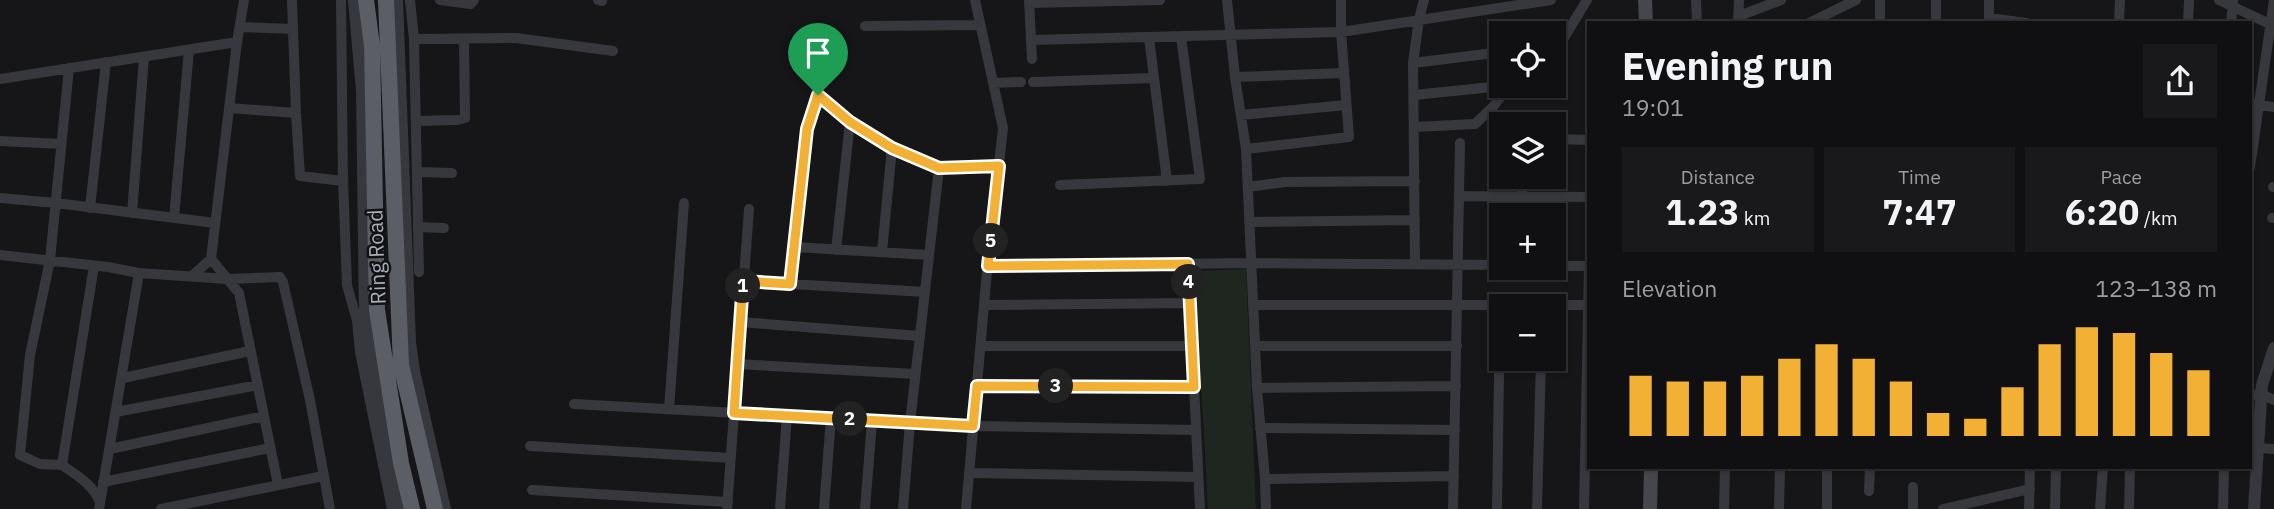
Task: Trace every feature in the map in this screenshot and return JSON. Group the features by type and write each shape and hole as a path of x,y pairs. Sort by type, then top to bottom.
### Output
{"highway":[{"name":"Ring Road","path":"366,0 372,46 377,310 401,463 412,509"},
{"name":"Ring Road","path":"386,0 401,365 435,509"}],"main road":[{"path":"1645,0 1646,21"},
{"path":"1654,0 1655,21"},
{"path":"1650,509 1651,469"},
{"path":"1659,469 1659,509"}],"street":[{"path":"192,276 211,259 244,0"},
{"path":"292,0 300,176 306,179 343,181"},
{"path":"341,0 347,285 357,321 360,352 392,509"},
{"path":"354,0 362,91 367,332 401,509"},
{"path":"397,0 410,342 445,509"},
{"path":"410,0 414,39 419,272"},
{"path":"440,0 471,4 474,0"},
{"path":"966,509 1003,128 975,0"},
{"path":"1032,60 1029,1 1160,0"},
{"path":"1227,0 1246,149 1257,388 1266,509"},
{"path":"1246,149 1349,137 1341,0"},
{"path":"1415,264 1413,63 1424,0"},
{"path":"1031,40 1341,32 1521,2 1551,0"},
{"path":"1566,33 1587,0"},
{"path":"1696,0 1697,21"},
{"path":"1739,0 1738,19 1781,0"},
{"path":"1826,0 1827,14"},
{"path":"1813,21 1856,0"},
{"path":"1880,0 1880,21"},
{"path":"1936,21 1937,0"},
{"path":"1989,0 1989,20"},
{"path":"2119,21 2120,0"},
{"path":"2188,21 2189,0"},
{"path":"2219,0 2233,3 2272,25"},
{"path":"2252,136 2254,104 2272,25 2274,0"},
{"path":"2231,21 2233,3"},
{"path":"865,26 981,26"},
{"path":"240,27 293,29"},
{"path":"1060,185 1200,179 1181,37"},
{"path":"414,39 516,38 613,51"},
{"path":"1149,38 1167,181"},
{"path":"416,121 465,118 464,39"},
{"path":"0,79 237,42"},
{"path":"174,218 188,50"},
{"path":"1413,63 1489,54"},
{"path":"132,213 144,57"},
{"path":"90,208 106,62"},
{"path":"69,68 50,260 30,355 20,455 40,464 62,466 95,491 99,505"},
{"path":"1235,77 1344,73"},
{"path":"1033,82 1153,78"},
{"path":"993,83 1021,82"},
{"path":"1414,95 1489,87"},
{"path":"790,284 807,129 818,95 850,122 892,148 939,168 999,166"},
{"path":"1414,127 1475,124 1500,98"},
{"path":"2254,104 2274,107"},
{"path":"1241,115 1346,106"},
{"path":"229,108 296,113"},
{"path":"836,250 850,122"},
{"path":"1566,139 1587,140"},
{"path":"0,141 61,144"},
{"path":"1453,509 1460,143"},
{"path":"881,252 892,148"},
{"path":"903,509 915,374 939,168"},
{"path":"417,172 452,173"},
{"path":"1248,187 1285,182 1416,181"},
{"path":"1522,189 1522,197"},
{"path":"1460,196 1587,197"},
{"path":"0,198 215,223"},
{"path":"669,409 684,203"},
{"path":"532,490 727,506 749,209"},
{"path":"1249,222 1415,220"},
{"path":"418,227 444,228"},
{"path":"794,247 929,255"},
{"path":"346,263 364,253"},
{"path":"0,255 139,273 227,279 280,276 284,282 310,400 330,509"},
{"path":"211,259 239,293 278,485"},
{"path":"988,266 1252,263 1489,265"},
{"path":"1188,264 1200,509"},
{"path":"62,466 94,266"},
{"path":"1566,267 1587,268"},
{"path":"99,505 139,273"},
{"path":"743,281 925,292"},
{"path":"984,305 1191,303"},
{"path":"1253,305 1489,305"},
{"path":"1566,305 1587,305"},
{"path":"740,322 920,336"},
{"path":"981,346 1192,346"},
{"path":"1255,346 1457,346"},
{"path":"2254,509 2258,448 2256,395 2274,349"},
{"path":"122,378 250,351"},
{"path":"1584,509 1587,356"},
{"path":"737,364 915,374"},
{"path":"1497,509 1499,371"},
{"path":"1537,509 1541,371"},
{"path":"116,412 258,385"},
{"path":"977,386 1194,387"},
{"path":"1257,388 1456,386"},
{"path":"2256,395 2274,400"},
{"path":"574,404 973,426 1196,430"},
{"path":"110,449 264,416"},
{"path":"780,509 787,416"},
{"path":"824,509 831,418"},
{"path":"865,509 872,421"},
{"path":"1260,428 1455,430"},
{"path":"530,446 731,458"},
{"path":"2258,448 2274,449"},
{"path":"103,482 270,449"},
{"path":"1724,509 1725,469"},
{"path":"1779,509 1780,469"},
{"path":"1827,469 1827,509"},
{"path":"1869,491 1870,469"},
{"path":"2029,509 2030,469"},
{"path":"2055,509 2056,469"},
{"path":"2100,509 2102,469"},
{"path":"2129,509 2130,469"},
{"path":"2223,509 2224,469"},
{"path":"969,473 1198,477"},
{"path":"1265,479 1454,475"},
{"path":"162,509 323,477"},
{"path":"1913,486 1913,509"},
{"path":"1943,509 2030,489"}],"shaded area":[{"path":"1246,269 1256,509 1208,509 1195,271"}],"route":[{"path":"818,95 850,122 892,148 939,168 999,166 988,266 1188,264 1194,387 977,386 973,426 734,413 743,281 790,284 807,129 818,95"}]}
